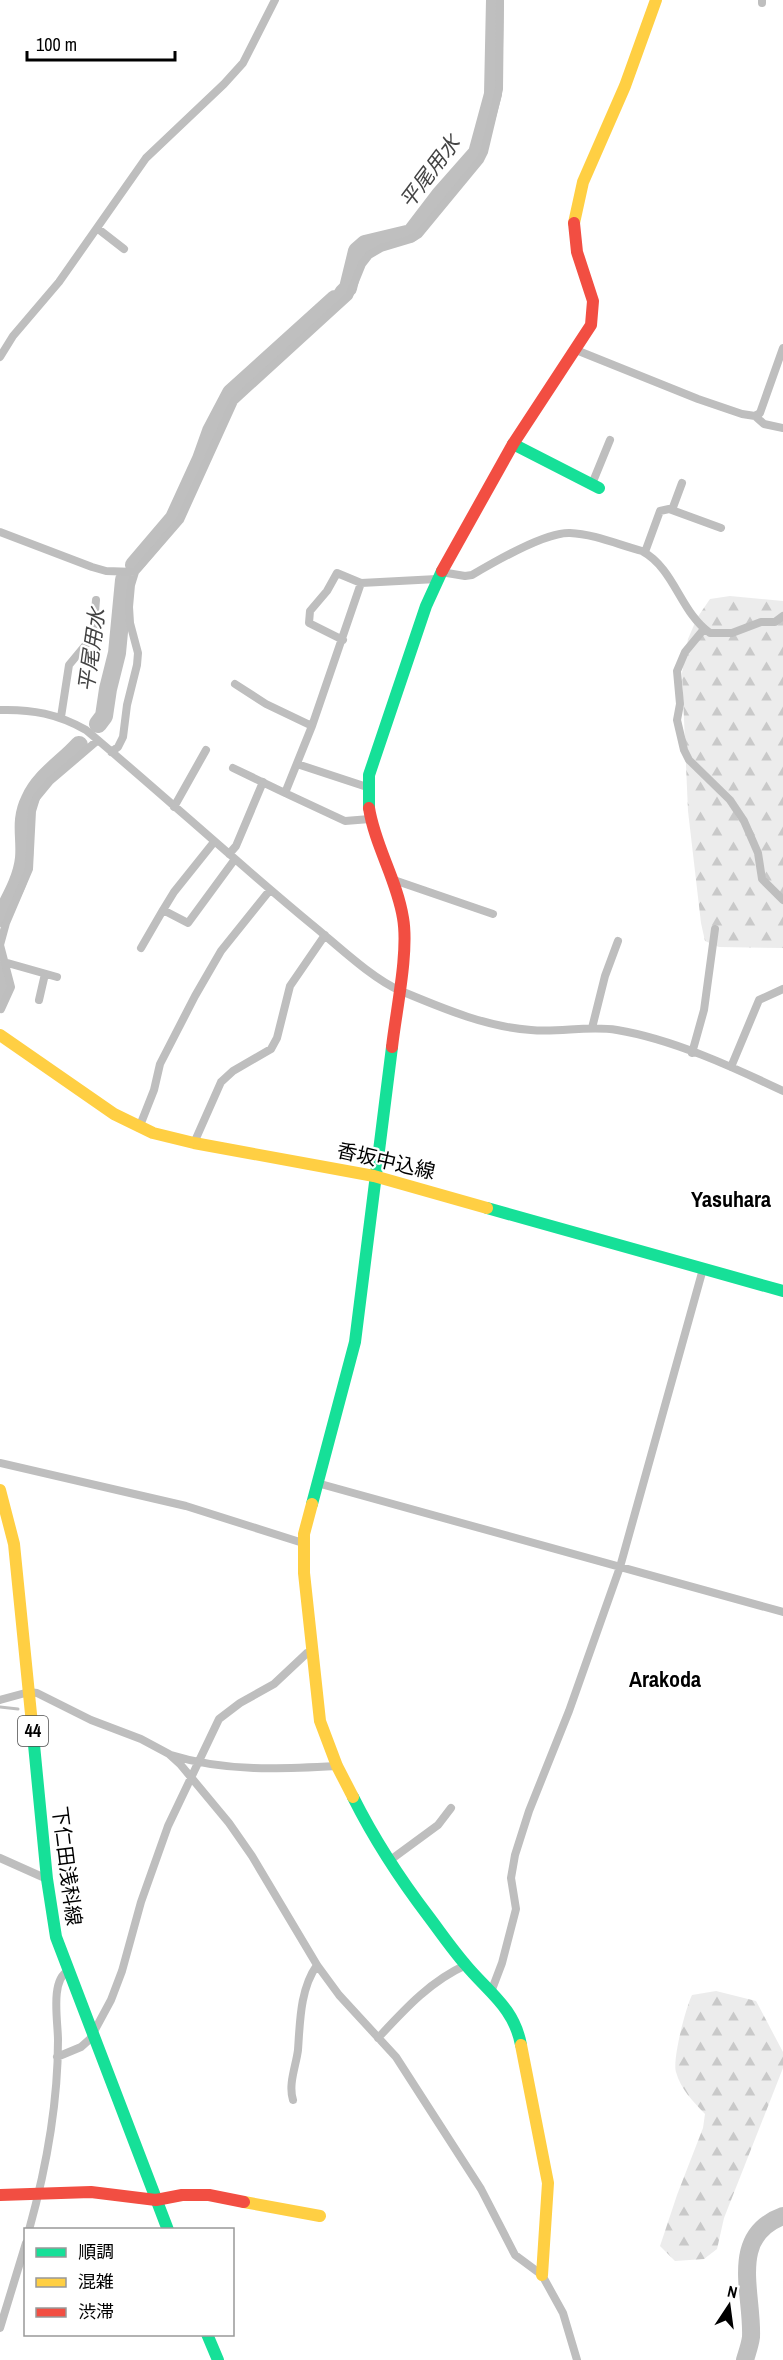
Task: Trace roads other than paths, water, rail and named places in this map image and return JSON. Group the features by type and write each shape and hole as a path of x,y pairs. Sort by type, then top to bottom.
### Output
{"street":[{"path":"0,357 13,336 59,282 146,158 243,63 275,0"},
{"path":"111,752 118,747 123,737 127,705 137,665 138,653 130,623 129,607 135,572 180,520 234,401 349,296 362,264 369,255 381,248 411,239 419,234 480,160 499,89 500,0"},
{"path":"542,2275 548,2189 544,2153 521,2039 508,2010 466,1965 389,1861 337,1767 320,1721 303,1543 355,1342 405,942 404,914 370,819 367,787 374,754 439,575 513,444 591,325 594,308 592,290 581,263 575,236 574,224 579,198 625,85 656,0"},
{"path":"97,228 124,249"},
{"path":"755,416 760,412 783,348"},
{"path":"576,350 698,399 755,416 764,424 783,428"},
{"path":"513,444 596,486 610,440"},
{"path":"672,510 682,483"},
{"path":"645,552 660,511 672,510 720,528"},
{"path":"0,532 92,567 106,571 135,572"},
{"path":"343,640 309,623 310,611 327,591 337,573 361,584 439,575 472,575 500,559 560,534 589,536 645,552 663,568 693,616 710,633 732,633 761,622 775,622 783,616"},
{"path":"285,793 312,726 361,584"},
{"path":"61,717 69,665 93,636 96,600"},
{"path":"704,629 685,652 677,671 680,704 677,720 684,750 689,760 730,800 758,853 762,879 783,900"},
{"path":"235,684 266,704 312,726"},
{"path":"0,710 34,711 61,717 86,730 270,890 372,974 398,990 485,1021 518,1029 550,1031 592,1028 630,1032 731,1067 783,1091"},
{"path":"1,1010 11,987 0,945 6,923 29,869 31,817 36,798 50,781 98,740"},
{"path":"174,807 206,750"},
{"path":"297,764 367,787"},
{"path":"233,768 345,821 370,819"},
{"path":"164,910 188,924 232,857 263,782"},
{"path":"141,948 174,892 214,842"},
{"path":"391,879 493,914"},
{"path":"139,1128 154,1090 160,1064 195,996 222,951 270,890"},
{"path":"692,1053 704,1010 715,929"},
{"path":"194,1143 221,1082 233,1071 266,1053 275,1044 290,986 325,935"},
{"path":"592,1028 605,976 618,941"},
{"path":"4,962 57,977"},
{"path":"39,1000 45,974"},
{"path":"731,1067 759,1000 783,990"},
{"name":"香坂中込線","path":"0,1035 114,1114 139,1128 194,1143 374,1176 783,1291"},
{"path":"491,1992 502,1963 516,1909 511,1878 515,1856 529,1811 569,1711 620,1567 703,1269"},
{"path":"0,1463 186,1506 303,1543"},
{"path":"317,1483 783,1612"},
{"name":"下仁田浅科線","path":"0,1490 14,1544 47,1880 56,1937 168,2228"},
{"path":"57,2057 81,2047 93,2034 115,1990 168,1826 222,1715 266,1690 312,1651"},
{"path":"0,1700 29,1692 36,1693 91,1720 141,1739 169,1754 198,1763 268,1768 337,1767"},
{"path":"169,1754 229,1823 252,1856 317,1965 339,1995 396,2057 436,2122 459,2154 494,2213 515,2255 542,2275 563,2313 577,2360"},
{"path":"389,1861 438,1825 451,1808"},
{"path":"0,1858 47,1880"},
{"path":"293,2100 291,2090 298,2050 299,2024 310,1978 317,1965"},
{"path":"378,2038 424,1991 452,1971 466,1965"},
{"path":"29,2228 39,2195 47,2149 57,2057 57,1993 60,1978 68,1971"},
{"path":"0,2195 91,2192 156,2199 182,2195 209,2195 320,2216"},
{"path":"0,2328 24,2250"},
{"path":"208,2336 218,2360"}],"waterway":[{"name":"平尾用水","path":"343,293 348,288 357,251 365,244 411,233 440,195 477,153 493,94 495,0"},
{"name":"平尾用水","path":"134,565 174,518 211,431 231,393 335,299"},
{"name":"平尾用水","path":"98,724 104,716 117,653 124,580"},
{"name":"平尾用水","path":"0,918 21,874 24,822 30,799 40,783 79,745"},
{"name":"平尾用水","path":"0,972 4,983 0,993"},
{"path":"0,1707 18,1709"},
{"path":"745,2360 751,2337 747,2268 749,2252 755,2237 766,2225 783,2216"}],"district":[{"name":"Yasuhara","path":"731,1199"},
{"name":"Arakoda","path":"665,1679"}]}
